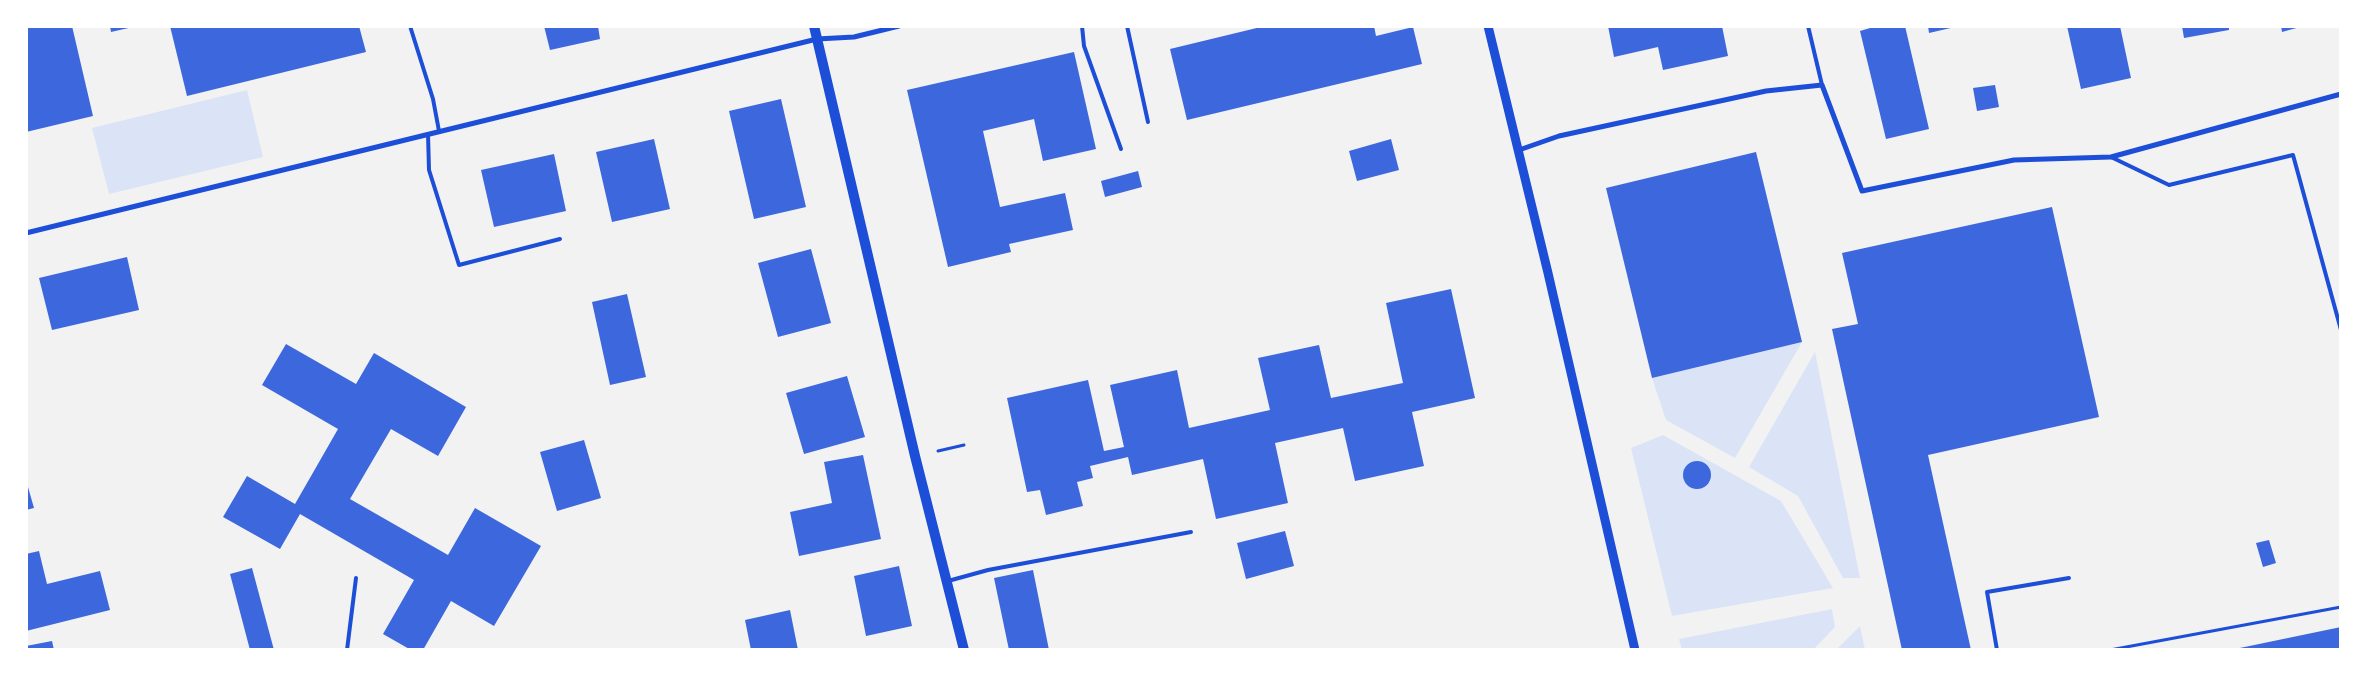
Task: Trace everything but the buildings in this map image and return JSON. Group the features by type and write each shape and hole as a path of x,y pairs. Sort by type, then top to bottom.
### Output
{"main road":[{"path":"814,26 964,650"}],"street":[{"path":"26,233 817,39 854,37 900,26"},
{"path":"1488,26 1519,150 1635,650"},
{"path":"1519,150 1559,136 1756,93 1822,85 1862,191 2014,160 2112,157 2341,94"}],"lane":[{"path":"410,26 432,100 439,132"},
{"path":"1082,26 1084,46 1120,149"},
{"path":"1127,26 1148,122"},
{"path":"1808,26 1822,85"},
{"path":"428,134 429,170 458,265 560,239"},
{"path":"2112,157 2168,185 2292,155 2341,330"},
{"path":"946,581 988,570 1192,532"},
{"path":"346,650 356,578"},
{"path":"1996,650 1987,592 2069,578"}],"path":[{"path":"2110,650 2341,607"}],"shaded area":[{"path":"247,90 263,157 109,194 92,128"},
{"path":"1802,342 1735,458 1666,420 1652,378"},
{"path":"1815,352 1860,578 1843,578 1798,496 1749,467"},
{"path":"1663,435 1781,501 1833,588 1672,616 1631,448"},
{"path":"1832,609 1835,627 1813,650 1682,650 1679,639"},
{"path":"1860,626 1865,650 1836,650"}]}
